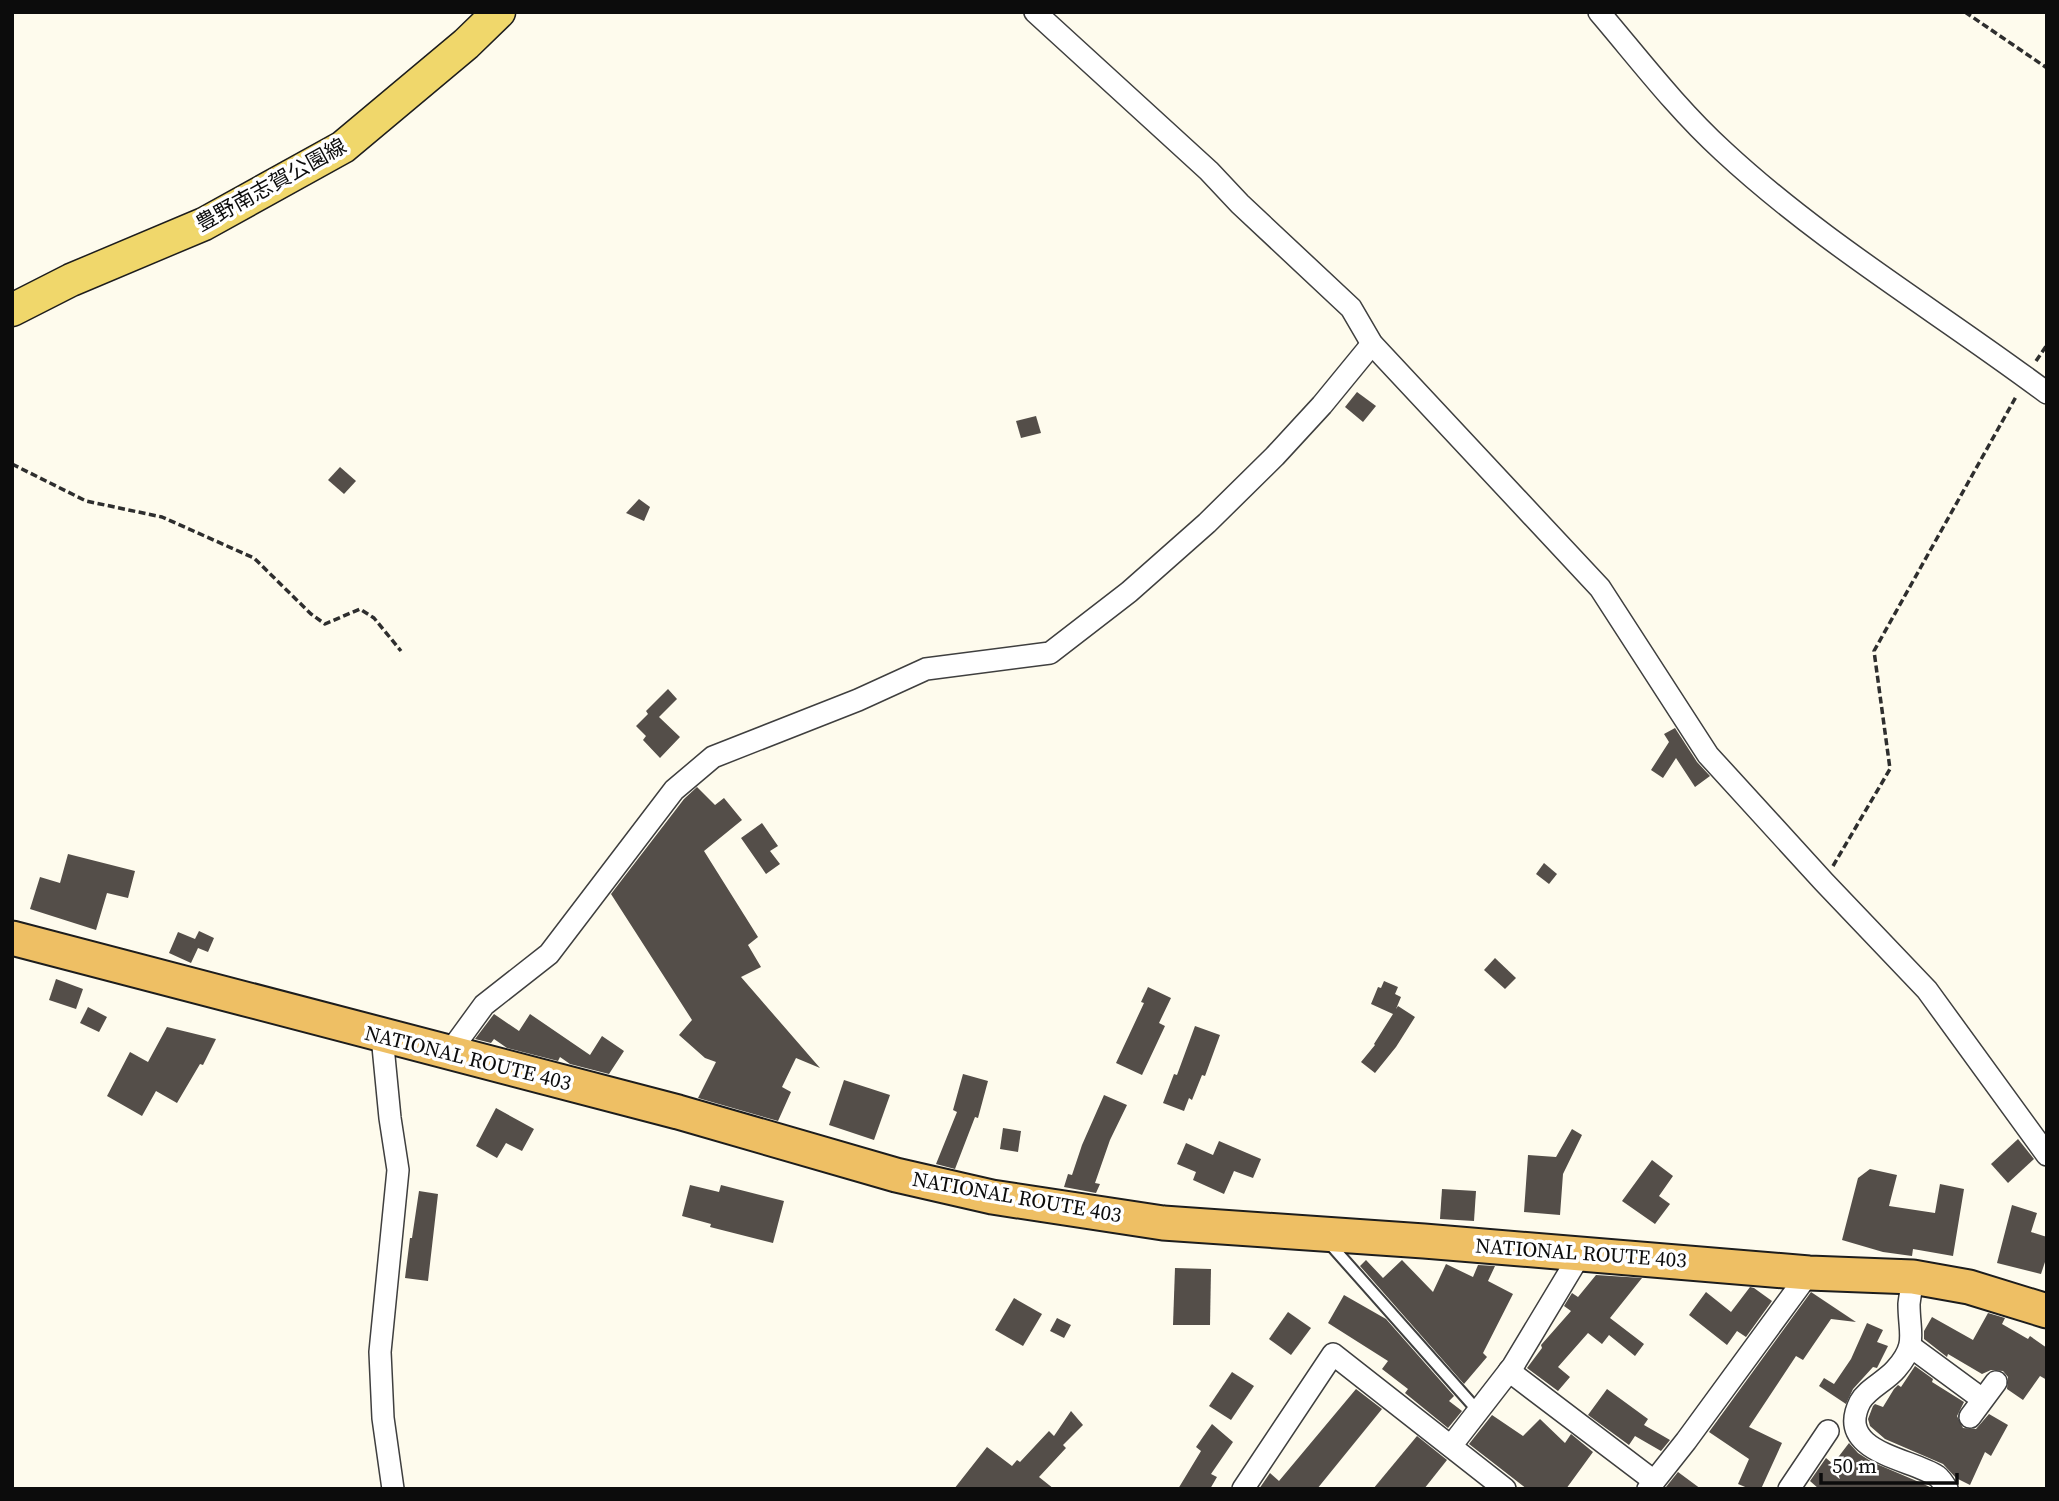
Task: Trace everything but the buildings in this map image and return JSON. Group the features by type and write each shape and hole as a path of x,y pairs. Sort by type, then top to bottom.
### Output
{"highway":[{"name":"NATIONAL ROUTE 403","path":"12,939 678,1112 896,1175 992,1197 1163,1223 1581,1253 1809,1273 1913,1277 1969,1287 2047,1311"}],"main road":[{"name":"豊野南志賀公園線","path":"12,310 71,280 204,225 343,147 466,44 499,12"}],"street":[{"path":"1035,12 1209,171 1240,204 1351,308 1372,345 1600,588 1708,755 1927,990 2047,1154"},
{"path":"1599,12 1689,118 1763,186 1816,229 2047,393"},
{"path":"449,1053 484,1005 549,954 674,790 713,757 858,700 926,669 1050,653 1129,592 1207,523 1275,456 1372,345"},
{"path":"382,1036 398,1170 380,1352 383,1418 393,1489"},
{"path":"1451,1446 1509,1371 1581,1253"},
{"path":"1509,1371 1651,1485 1809,1273"},
{"path":"1913,1277 1909,1305 1913,1337 1908,1354 1893,1372 1862,1399 1854,1417 1856,1433 1870,1447 1939,1477 1947,1489"},
{"path":"1910,1346 1976,1408 1997,1382"},
{"path":"1243,1489 1333,1354 1505,1489"},
{"path":"1789,1488 1828,1431"}],"lane":[{"path":"1320,1233 1478,1411"}],"path":[{"path":"1965,12 2047,68"},
{"path":"1824,882 1890,769 1874,651 2026,378"},
{"path":"12,464 86,501 162,517 254,558 311,614 325,624 360,609 374,618 401,651"}]}
